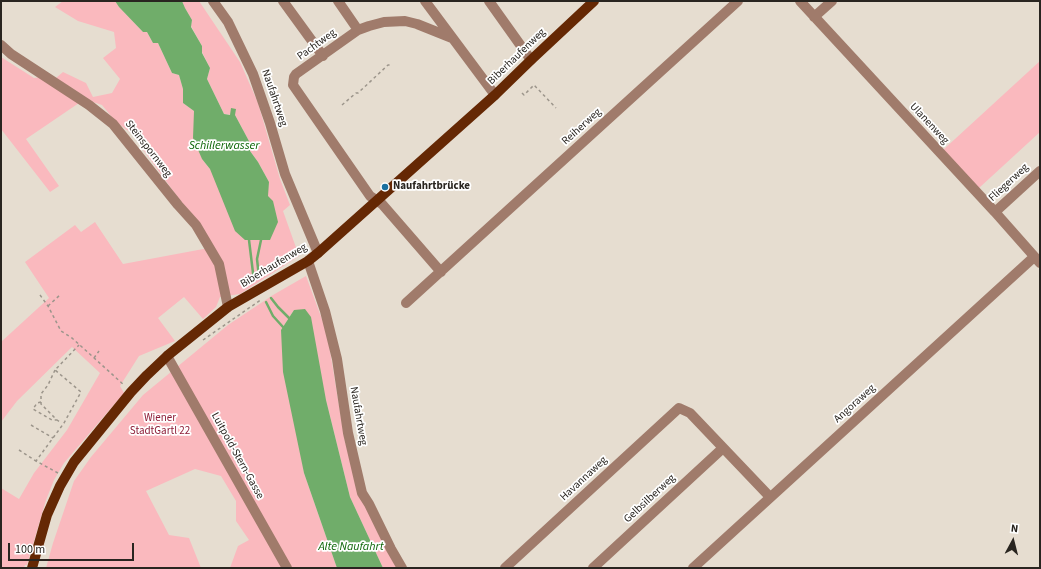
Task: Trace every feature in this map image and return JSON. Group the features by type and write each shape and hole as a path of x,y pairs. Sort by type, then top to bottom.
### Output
{"main road":[{"name":"Biberhaufenweg","path":"32,568 47,515 60,486 74,462 131,392 167,356 228,307 308,261 318,253 495,95 594,1"}],"street":[{"name":"Naufahrtweg","path":"213,1 228,22 253,74 266,109 285,174 318,253"},
{"path":"283,1 323,56"},
{"path":"338,1 358,30"},
{"path":"425,1 495,95"},
{"path":"489,1 531,60"},
{"name":"Reiherweg","path":"406,303 442,272 738,1"},
{"name":"Ulanenweg","path":"800,1 995,212 1037,260"},
{"path":"814,17 832,1"},
{"name":"Pachtweg","path":"377,201 368,193 294,88 293,79 296,74 358,30 384,22 405,21 417,24 452,38"},
{"name":"Steinspornweg","path":"1,45 11,54 89,105 114,124 178,205 196,225 219,264 228,307"},
{"name":"Fliegerweg","path":"995,212 1040,171"},
{"path":"377,201 382,204 442,272"},
{"name":"Angoraweg","path":"693,568 770,497 1037,260"},
{"name":"Naufahrtweg","path":"308,261 325,311 337,359 348,433 362,493 402,568"},
{"name":"Luitpold-Stern-Gasse","path":"167,356 286,568"},
{"name":"Havannaweg","path":"505,568 679,408 690,413 723,448"},
{"path":"723,448 770,497"},
{"name":"Gelbsilberweg","path":"593,568 723,448"}],"path":[{"path":"342,105 388,65 390,65"},
{"path":"522,93 524,95 534,85 556,108"},
{"path":"48,306 61,294"},
{"path":"40,295 48,306 61,331 72,338 131,392"},
{"path":"202,341 264,298"},
{"path":"60,422 41,404 41,394 48,385 55,370 79,345"},
{"path":"94,358 99,351"},
{"path":"36,461 64,423 81,392 55,370"},
{"path":"41,402 37,403 33,409 52,420 57,420"},
{"path":"43,415 47,410"},
{"path":"31,425 54,438"},
{"path":"19,450 58,474"}],"green space":[{"path":"63,1 115,1 143,32 147,32 153,43 158,43 172,73 179,75 183,89 183,103 194,111 202,159 210,169 267,196 269,182 250,151 250,143 235,115 224,114 207,79 210,68 202,52 202,46 191,26 192,20 182,1 199,1 240,62 258,103 280,179 290,205 283,211 299,256 240,294 220,297 216,307 203,319 184,297 158,318 175,341 139,356 120,386 124,393 64,463 54,480 46,500 27,565 25,565 24,568 1,568 1,488 19,499 34,473 67,430 100,373 72,347 17,401 1,422 1,342 49,298 25,262 75,225 81,232 95,222 123,264 214,247 139,144 135,136 115,121 102,105 93,102 56,78 63,72 86,83 93,97 112,93 120,79 103,58 116,48 114,32 78,21 55,7"},
{"path":"1,57 34,78 41,77 79,103 26,139 59,186 50,192 1,129"},
{"path":"1040,61 1040,132 979,188 943,150"},
{"name":"Wiener StadtGartl 22","path":"306,276 327,333 345,442 400,568 383,568 350,497 326,400 294,310 281,330 304,473 337,568 230,568 238,546 249,540 236,521 236,501 221,476 195,469 146,491 169,535 189,538 201,568 46,568 74,481 91,457 143,395 228,325 273,295"}],"water":[{"name":"Schillerwasser","path":"115,1 182,1 192,20 191,27 202,46 202,53 210,68 207,79 224,114 230,115 231,108 236,109 235,115 250,143 250,151 269,182 268,196 273,201 278,222 270,240 245,240 235,231 210,169 202,159 193,138 194,111 183,103 183,89 179,75 172,73 158,43 153,43 147,32 143,32"},
{"name":"Alte Naufahrt","path":"305,309 311,317 326,400 350,497 383,568 337,568 304,473 283,372 281,330 294,310"}],"waterway":[{"path":"249,240 254,281"},
{"path":"259,277 257,259 261,240"},
{"path":"271,298 289,318"},
{"path":"266,302 273,316 283,327"}],"place":[{"name":"Naufahrtbrücke","path":"385,187"}]}
